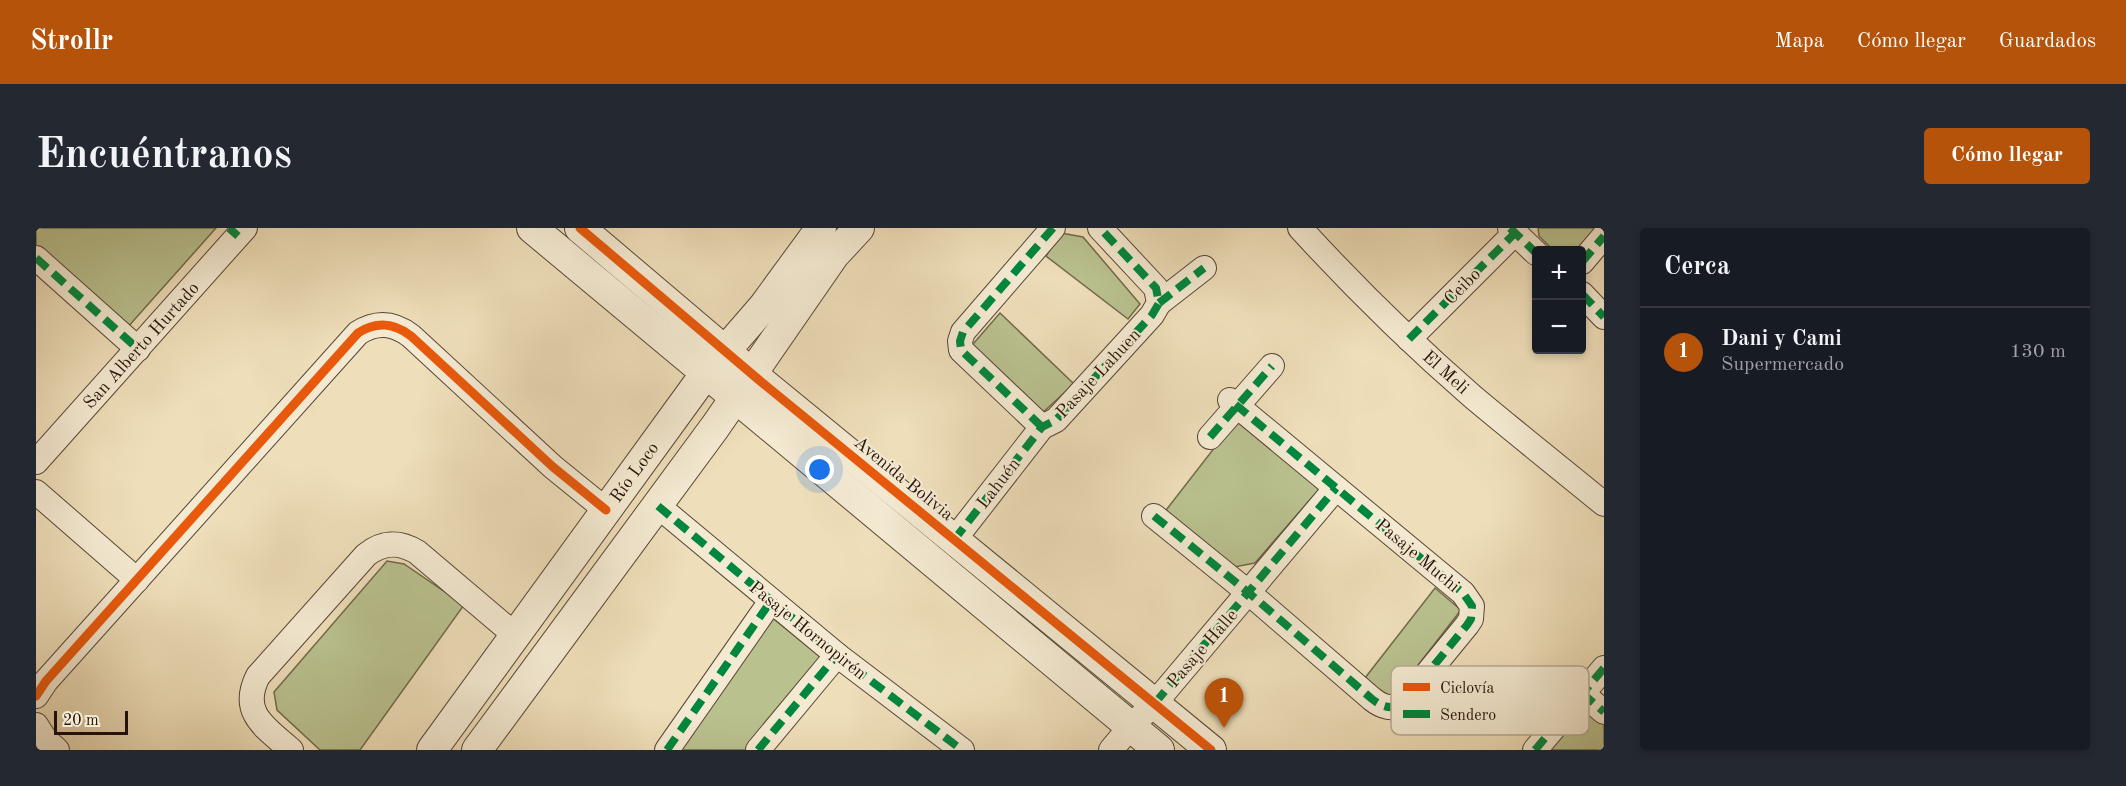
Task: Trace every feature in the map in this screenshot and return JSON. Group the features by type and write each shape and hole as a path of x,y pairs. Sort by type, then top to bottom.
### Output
{"street":[{"name":"Avenida Bolivia","path":"532,228 715,361"},
{"name":"Avenida Bolivia","path":"580,228 715,361 1160,750"},
{"name":"Río Loco","path":"432,750 715,361 764,306 821,228"},
{"path":"477,750 657,506 834,255 858,228"},
{"name":"Pasaje Lahuen","path":"1053,228 963,332 960,341 961,350 1042,427 1056,420 1152,315 1159,303 1204,268"},
{"path":"1100,228 1156,288 1159,303"},
{"name":"El Meli","path":"1300,228 1358,290 1409,339 1473,396 1604,504"},
{"name":"San Alberto Hurtado","path":"36,462 138,349 238,231"},
{"path":"1512,231 1532,249"},
{"name":"Ceibo","path":"1409,339 1512,231"},
{"path":"1586,256 1604,236"},
{"path":"36,258 138,349"},
{"path":"1586,299 1604,317"},
{"path":"36,696 46,681 358,333 372,325 391,325 411,336 553,467 606,510"},
{"path":"1210,437 1234,403 1272,366"},
{"name":"Avenida Bolivia","path":"743,386 954,540 1211,750"},
{"name":"Pasaje Muchi","path":"1234,403 1463,593 1472,606 1471,619 1433,666"},
{"name":"Lahuén","path":"954,540 1042,427"},
{"path":"1249,593 1336,488"},
{"path":"36,492 137,580"},
{"name":"Pasaje Hornopirén","path":"657,506 837,655 962,750"},
{"name":"Pasaje Muchi","path":"1154,516 1249,593 1378,704 1391,708"},
{"path":"291,750 259,721 254,713 251,699 253,685 373,549 390,544 408,547 417,552 515,635"},
{"name":"Pasaje Halle","path":"1111,750 1131,726 1155,703 1249,593"},
{"path":"667,750 771,601"},
{"path":"758,750 837,655"},
{"path":"1589,685 1604,668"},
{"path":"1589,699 1604,712"},
{"path":"36,725 45,739 57,750"},
{"path":"1535,750 1547,735"}],"green space":[{"path":"36,228 216,228 127,328 36,248"},
{"path":"1538,228 1603,228 1586,246 1549,246 1539,236"},
{"path":"1061,233 1083,237 1140,304 1128,319 1046,256"},
{"path":"1000,313 1074,384 1041,414 967,351"},
{"path":"1236,420 1321,487 1255,563 1229,568 1163,514"},
{"path":"387,561 404,564 464,605 360,750 320,750 277,710 274,692"},
{"path":"1435,588 1461,610 1417,666 1391,666 1391,700 1365,678"},
{"path":"770,616 824,660 750,750 678,750"},
{"path":"1589,709 1604,722 1604,750 1548,750 1561,735 1589,735"}],"marked path":[{"path":"229,228 238,236"},
{"path":"1042,427 961,350 960,341 963,332 1053,228"},
{"path":"954,540 1042,427 1056,420 1152,315 1159,303 1156,288 1100,228"},
{"path":"1510,228 1532,249"},
{"path":"1409,339 1515,233"},
{"path":"1586,257 1604,236"},
{"path":"36,258 138,349"},
{"path":"1159,303 1204,268"},
{"path":"1586,298 1604,317"},
{"path":"1210,437 1272,366"},
{"path":"1230,400 1463,593 1472,606 1471,619 1433,666"},
{"path":"1155,703 1336,488"},
{"path":"658,506 837,655 962,750"},
{"path":"1154,516 1249,593 1372,699 1384,706 1391,707"},
{"path":"667,750 771,601"},
{"path":"758,750 837,655"},
{"path":"1589,686 1604,668"},
{"path":"1589,699 1604,712"},
{"path":"1535,750 1548,735"}],"cycle path":[{"path":"580,228 759,380 1211,750"},
{"path":"36,696 46,681 358,333 365,329 379,325 392,326 411,336 553,467 606,510"}],"place":[{"name":"Dani y Cami","path":"1224,728"}]}
